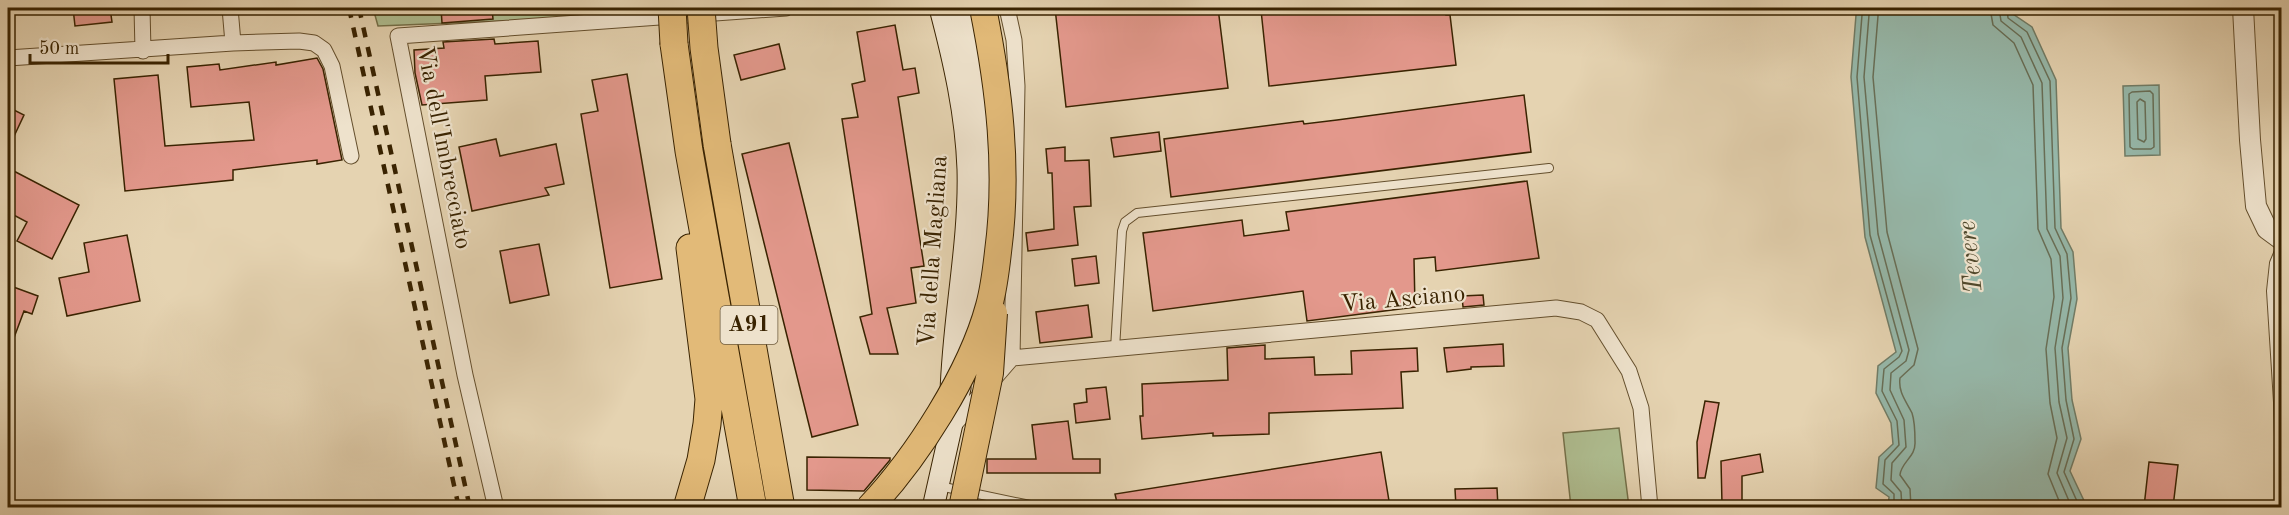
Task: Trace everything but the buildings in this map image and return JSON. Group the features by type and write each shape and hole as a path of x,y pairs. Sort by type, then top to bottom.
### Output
{"highway":[{"name":"A91","path":"672,8 675,54 689,151 753,507"},
{"name":"A91","path":"701,8 717,144 781,507"},
{"path":"962,507 990,373 994,336 994,286 1002,198 999,105 983,8"},
{"path":"687,507 701,460 709,399 689,232 689,151"},
{"path":"869,507 903,468 937,419 978,337 989,308 994,286"}],"main road":[{"name":"Via della Magliana","path":"940,8 960,94 968,170 963,259 953,351 950,429"},
{"name":"Via della Magliana","path":"933,507 968,355 980,287 985,240 986,151 974,61 961,8"}],"street":[{"path":"143,51 142,8 147,8"},
{"path":"230,8 233,43"},
{"name":"Via dell'Imbrecciato","path":"496,507 465,375 398,36 786,8"},
{"path":"1007,8 1015,51 1017,104 1012,358"},
{"path":"2243,8 2256,206 2267,229 2282,242"},
{"path":"8,58 143,51 233,43 305,41 314,43 324,50 332,66 351,156"},
{"path":"974,61 1015,51"},
{"name":"Via Asciano","path":"1012,358 1556,308 1581,312 1597,320 1629,371 1641,408 1650,507"},
{"name":"Via della Magliana","path":"950,429 1012,358"}],"lane":[{"path":"1115,349 1122,231 1125,222 1137,213 1550,168"},
{"path":"2281,507 2271,291 2274,263 2282,242"},
{"path":"938,485 1030,505"}],"green space":[{"path":"373,8 643,8 532,20 378,26"},
{"path":"1619,428 1629,507 1571,507 1563,433"}],"water":[{"name":"Tevere","path":"1852,8 2012,8 2013,14 2032,27 2056,80 2061,228 2073,252 2077,299 2068,348 2072,400 2081,439 2070,471 2087,507 1888,507 1889,497 1876,488 1879,457 1893,444 1891,423 1876,393 1878,366 1896,352 1865,237 1851,77 1856,15"},
{"path":"2159,85 2160,155 2125,156 2123,86"}],"railway":[{"path":"349,8 459,508"},
{"path":"359,8 470,508"}]}
